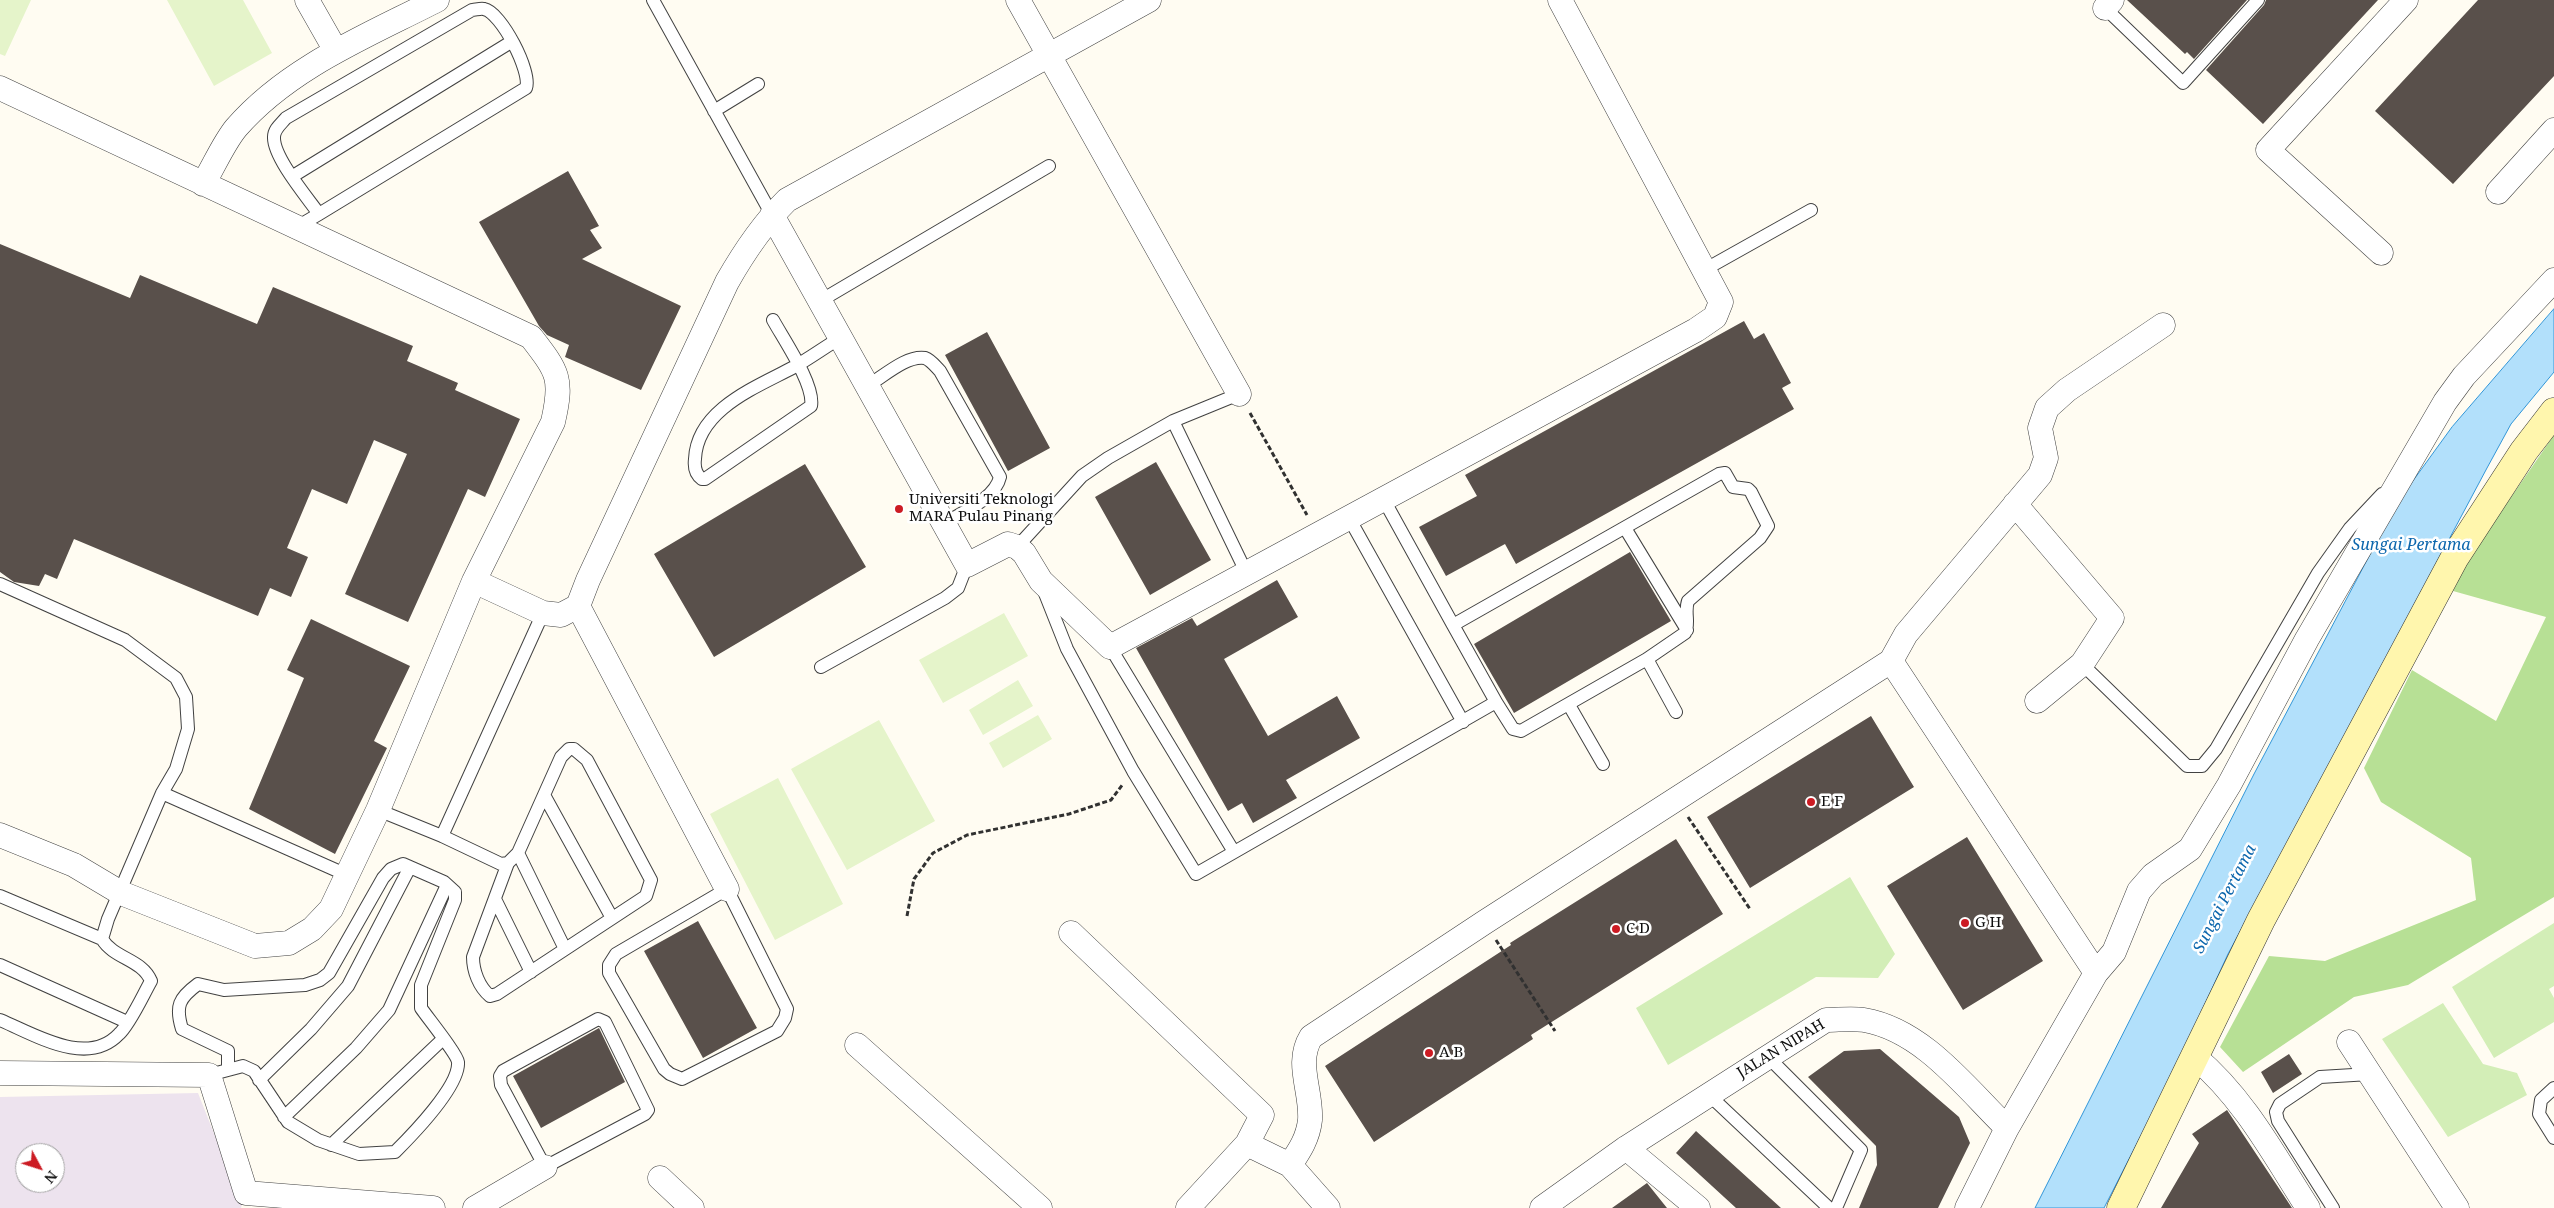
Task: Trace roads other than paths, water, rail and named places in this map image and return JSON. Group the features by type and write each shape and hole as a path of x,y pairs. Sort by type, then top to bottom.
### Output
{"street":[{"path":"203,184 235,129 292,77 437,0"},
{"path":"1018,0 1239,394"},
{"path":"474,581 543,614 561,615 578,606 588,580 727,282 750,242 772,215 787,200 1149,0"},
{"path":"772,215 967,565 1008,544 1017,546 1024,553 1041,581 1110,646 1248,574 1696,330 1715,317 1721,302 1560,0"},
{"path":"2380,253 2268,150 2406,0"},
{"path":"311,1 336,52"},
{"path":"0,88 532,337 554,366 560,393 553,422 474,581 378,810 331,908 312,929 289,943 255,946 121,893 74,865 0,835"},
{"path":"2498,192 2554,130"},
{"path":"1966,1208 2007,1128 2096,972 2114,952 2139,891 2153,875 2190,849 2219,801 2307,638 2428,431 2464,376 2554,280"},
{"path":"1290,1165 1305,1143 1310,1119 1304,1048 1311,1037 1485,922 1892,662 1906,634 2040,475 2046,458 2040,428 2047,408 2067,390 2162,325"},
{"path":"2121,1208 2261,920 2455,557 2524,452 2554,412"},
{"path":"2015,504 2112,618 2082,664 2037,701"},
{"path":"578,606 727,889"},
{"path":"1892,662 2096,972"},
{"path":"1071,933 1262,1115 1247,1144 1188,1208"},
{"name":"JALAN NIPAH","path":"1542,1208 1626,1148 1826,1020 1864,1020 1902,1033 1934,1057 2007,1128"},
{"path":"2349,1042 2457,1208"},
{"path":"858,1044 1040,1208"},
{"path":"2196,1057 2216,1074 2237,1098 2308,1208"},
{"path":"0,1073 219,1072 246,1193 433,1208"},
{"path":"1247,1144 1290,1165 1328,1208"},
{"path":"1626,1148 1698,1208"},
{"path":"475,1208 545,1167"},
{"path":"660,1178 692,1208"}],"lane":[{"path":"653,0 772,215"},
{"path":"2108,4 2183,82 2258,0"},
{"path":"297,227 319,214 526,88 529,82 526,70 494,15 484,9 472,10 286,118 275,130 274,139 279,156 319,214"},
{"path":"293,176 511,42"},
{"path":"714,111 758,84"},
{"path":"820,301 1049,166"},
{"path":"1704,270 1812,210"},
{"path":"773,320 797,365 813,398 811,406 705,479 698,476 695,468 695,456 700,434 718,413 736,397 797,365 840,338"},
{"path":"867,386 910,360 926,358 940,372 1000,477 998,485 989,495 944,524"},
{"path":"1017,546 1082,476 1173,421 1239,394"},
{"path":"1173,421 1248,574"},
{"path":"2082,664 2187,766 2202,766 2216,749 2318,573 2350,528 2381,496 2428,431"},
{"path":"1453,625 1719,474 1725,473 1733,487 1748,489 1751,492 1768,526 1760,538 1688,601 1687,630"},
{"path":"1384,500 1496,702 1517,732 1570,705 1647,659 1687,630"},
{"path":"1349,518 1463,722"},
{"path":"1625,528 1687,630"},
{"path":"821,667 945,598 958,588 967,565"},
{"path":"1041,581 1067,649 1133,771 1196,874 1496,702"},
{"path":"0,584 125,640 176,678 186,697 188,729 176,769 162,793 121,893 108,919 102,939"},
{"path":"442,836 543,614"},
{"path":"1110,646 1234,852"},
{"path":"1647,659 1676,712"},
{"path":"1570,705 1603,764"},
{"path":"378,810 442,836 501,864 508,862 518,853 561,757 569,749 574,750 587,760 651,880 646,896 497,994 490,996 483,991 473,967 473,957 508,862"},
{"path":"162,793 347,875"},
{"path":"544,795 612,918"},
{"path":"518,853 564,949"},
{"path":"402,864 447,885 455,892 455,900 421,985 420,998 421,1008 458,1060 457,1073 417,1131 395,1152 358,1154 330,1145 295,1127 284,1117 254,1071 243,1066 219,1072 228,1051 182,1029 178,1016 181,997 198,984 224,990 306,985 320,980 329,973 383,878 391,869 402,864"},
{"path":"259,1080 311,1029 348,986 410,867"},
{"path":"284,1117 356,1048 389,1010 447,885"},
{"path":"727,889 787,1009 785,1018 777,1031 682,1079 676,1078 664,1069 609,973 609,965 616,954 727,889"},
{"path":"0,896 102,939 107,948 140,966 147,972 151,981 120,1034 109,1042 87,1049 64,1047 0,1020"},
{"path":"495,899 531,972"},
{"path":"0,965 127,1022"},
{"path":"598,1019 602,1020 605,1022 648,1106 648,1110 645,1114 545,1167 501,1085 500,1076 504,1071 598,1019"},
{"path":"330,1145 443,1039"},
{"path":"1767,1056 1861,1150 1836,1208"},
{"path":"2333,1208 2278,1121 2276,1112 2280,1104 2320,1077 2370,1074"},
{"path":"2554,1088 2541,1100 2539,1114 2554,1138"},
{"path":"1708,1094 1829,1208"}],"water":[{"name":"Sungai Pertama","path":"2554,309 2554,372 2511,424 2487,468 2228,954 2174,1071 2104,1208 2035,1208 2254,774 2385,526 2407,489 2452,427"}],"place":[{"name":"Universiti Teknologi MARA Pulau Pinang","path":"899,509"},
{"name":"E F","path":"1811,802"},
{"name":"G H","path":"1965,923"},
{"name":"C D","path":"1616,929"},
{"name":"A B","path":"1429,1053"}]}
